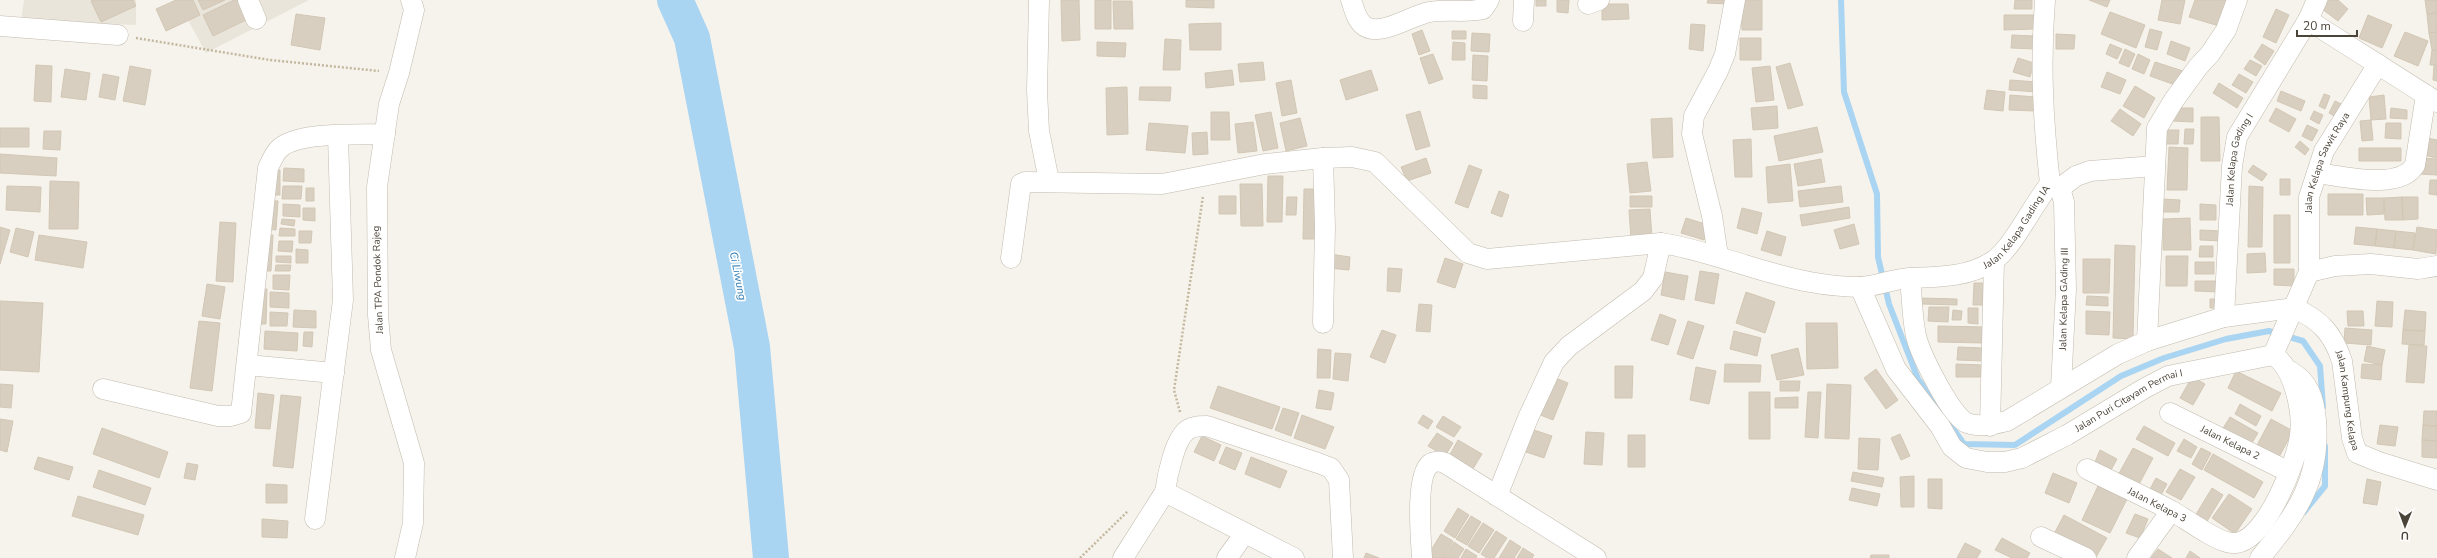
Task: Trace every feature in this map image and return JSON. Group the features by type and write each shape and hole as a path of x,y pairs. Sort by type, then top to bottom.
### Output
{"street":[{"path":"248,0 256,19"},
{"name":"Jalan TPA Pondok Rajeg","path":"405,558 413,523 414,463 396,399 386,372 381,350 378,315 377,187 389,104 399,73 414,10 411,0"},
{"path":"1039,0 1037,33 1037,99 1039,131 1049,181"},
{"path":"1351,0 1359,21 1364,26 1372,29 1382,29 1430,12 1483,8 1489,0"},
{"path":"1523,21 1524,0"},
{"path":"1718,256 1712,216 1692,134 1694,116 1718,71 1725,54 1735,0"},
{"name":"Jalan Kelapa GAding III","path":"2044,0 2041,65 2042,116 2055,186 2064,202 2066,289 2061,387"},
{"path":"2147,341 2157,128 2174,100 2198,67 2210,54 2226,30 2237,0"},
{"name":"Jalan Kelapa Gading I","path":"2224,317 2232,166 2237,137 2308,20 2313,1"},
{"path":"2308,20 2432,98 2415,165 2411,172 2401,178 2386,180 2317,173"},
{"path":"0,26 118,35"},
{"name":"Jalan Kelapa Sawit Raya","path":"2309,272 2309,197 2324,150 2378,64"},
{"path":"103,389 218,416 238,415 242,411 268,168 280,148 313,136 385,134"},
{"path":"315,519 343,300 338,136"},
{"name":"Jalan Kelapa Gading IA","path":"1323,158 1352,157 1375,162 1468,253 1487,259 1661,243 1685,246 1773,274 1811,282 1865,286 1902,279 1937,278 1962,274 1994,261 2012,241 2055,186 2090,171 2155,166"},
{"path":"1011,258 1021,184 1025,182 1049,181 1162,184 1265,164 1323,158 1325,227 1323,323"},
{"path":"1497,496 1528,418 1554,362 1570,346 1643,292 1653,278 1661,243"},
{"path":"1990,426 1994,261"},
{"path":"2289,472 2300,435 2300,414 2286,369 2279,358 2276,349 2309,272 2334,266 2371,264 2418,269 2437,266"},
{"path":"1902,279 1916,337 1928,366 1955,412 1967,423 1990,426 2007,420 2118,354 2147,341 2224,317 2293,311"},
{"name":"Jalan Puri Citayam Permai I","path":"1865,286 1896,369 1940,426 1952,447 1966,458 1987,462 2005,462 2022,458 2066,436 2145,388 2168,376 2276,349"},
{"name":"Jalan Kampung Kelapa","path":"2293,311 2315,318 2326,328 2339,352 2342,361 2352,438 2357,453 2370,459 2437,480"},
{"path":"247,365 334,374"},
{"path":"2260,558 2292,518 2313,473 2317,454 2315,412 2310,391 2302,378 2286,369"},
{"name":"Jalan Kelapa 2","path":"2170,413 2289,472"},
{"path":"1123,558 1165,492 1168,470 1182,436 1188,429 1198,426 1207,426 1331,468 1339,480 1343,558"},
{"path":"1422,558 1420,503 1426,469 1431,463 1445,463 1596,558"},
{"name":"Jalan Kelapa 3","path":"2088,469 2171,511 2226,542 2243,541 2251,537 2272,506 2289,472"},
{"path":"1165,492 1294,558"},
{"path":"2137,558 2171,511"},
{"path":"1228,558 1245,533"},
{"path":"2041,537 2086,558"}],"path":[{"path":"118,35 270,60 399,73"},
{"path":"1188,429 1178,408 1174,390 1206,175"},
{"path":"1080,558 1130,508"}],"shaded area":[{"path":"24,0 136,0 136,25 21,21"},
{"path":"177,0 309,0 206,53"}],"building":[{"path":"133,0 136,6 101,22 91,1"},
{"path":"176,0 193,0 200,15 166,31 156,9"},
{"path":"198,0 225,0 203,10"},
{"path":"234,0 239,0 248,19 213,36 203,15"},
{"path":"1061,0 1079,0 1080,40 1062,41"},
{"path":"1095,0 1111,0 1111,29 1095,29"},
{"path":"1186,0 1214,0 1214,8 1186,7"},
{"path":"1536,0 1546,0 1546,6 1536,6"},
{"path":"1557,0 1569,0 1568,13 1557,12"},
{"path":"1708,0 1728,0 1728,4 1707,3"},
{"path":"1741,0 1762,0 1762,30 1742,30"},
{"path":"2015,0 2032,0 2032,9 2014,9"},
{"path":"2089,0 2110,0 2107,7"},
{"path":"2162,0 2185,0 2180,24 2158,20"},
{"path":"2195,0 2227,0 2219,26 2189,17"},
{"path":"2329,0 2338,0 2348,9 2338,21 2322,9"},
{"path":"2425,0 2437,0 2437,13 2427,14"},
{"path":"1113,1 1132,1 1133,29 1114,29"},
{"path":"1602,4 1628,4 1629,19 1602,20"},
{"path":"2276,9 2289,15 2276,43 2263,37"},
{"path":"2110,12 2145,25 2136,48 2101,34"},
{"path":"2437,13 2437,32 2429,33 2427,14"},
{"path":"296,14 325,18 320,50 291,45"},
{"path":"2004,15 2037,15 2037,29 2004,30"},
{"path":"2368,15 2392,25 2382,48 2359,38"},
{"path":"1221,23 1221,50 1190,50 1189,24"},
{"path":"1691,24 1705,25 1703,51 1689,49"},
{"path":"2150,29 2162,32 2157,50 2145,47"},
{"path":"1422,30 1430,51 1419,55 1412,34"},
{"path":"1452,31 1466,31 1466,39 1452,39"},
{"path":"2405,32 2428,41 2418,66 2394,56"},
{"path":"2437,32 2437,50 2432,50 2429,33"},
{"path":"1472,33 1490,34 1489,52 1471,51"},
{"path":"2056,34 2075,35 2074,49 2056,49"},
{"path":"2012,35 2035,36 2035,49 2011,48"},
{"path":"1740,38 1761,38 1761,60 1740,60"},
{"path":"1165,39 1181,40 1180,70 1163,70"},
{"path":"2171,41 2190,48 2185,61 2167,54"},
{"path":"1097,42 1126,43 1125,57 1097,56"},
{"path":"1453,42 1465,43 1465,60 1452,60"},
{"path":"2110,44 2122,49 2117,59 2106,54"},
{"path":"2262,44 2274,51 2265,65 2254,57"},
{"path":"2125,49 2135,54 2129,67 2119,63"},
{"path":"2432,50 2437,51 2437,65 2430,65"},
{"path":"1433,54 1443,79 1429,84 1420,58"},
{"path":"2138,54 2150,60 2144,74 2132,69"},
{"path":"1473,55 1488,56 1487,81 1472,80"},
{"path":"2018,58 2034,63 2030,77 2013,72"},
{"path":"2250,60 2262,66 2256,76 2244,69"},
{"path":"1263,62 1265,80 1240,82 1238,64"},
{"path":"2155,62 2183,71 2178,86 2150,76"},
{"path":"1790,63 1803,105 1788,109 1776,67"},
{"path":"36,65 52,66 51,102 34,101"},
{"path":"2434,65 2437,66 2437,81 2433,80"},
{"path":"130,66 151,70 145,105 123,101"},
{"path":"1770,66 1774,100 1756,102 1752,68"},
{"path":"65,69 90,73 86,100 61,97"},
{"path":"1232,70 1234,85 1206,88 1205,73"},
{"path":"1371,70 1378,90 1346,100 1340,80"},
{"path":"2107,72 2126,80 2120,94 2101,87"},
{"path":"103,74 119,77 115,100 99,97"},
{"path":"2239,74 2253,82 2246,93 2232,85"},
{"path":"1291,80 1297,113 1282,116 1276,83"},
{"path":"2010,80 2037,82 2036,92 2009,90"},
{"path":"2219,83 2243,98 2237,108 2213,93"},
{"path":"1473,85 1487,86 1487,99 1473,98"},
{"path":"2135,86 2155,98 2144,118 2123,106"},
{"path":"1127,87 1128,134 1107,135 1106,88"},
{"path":"1140,87 1171,87 1170,101 1139,100"},
{"path":"1987,90 2005,92 2003,111 1984,109"},
{"path":"2281,91 2305,101 2301,111 2277,101"},
{"path":"2324,94 2330,96 2325,109 2319,106"},
{"path":"2010,95 2036,97 2035,111 2009,110"},
{"path":"2384,95 2386,119 2371,120 2369,97"},
{"path":"2335,101 2343,105 2336,117 2329,113"},
{"path":"1777,106 1778,128 1753,130 1751,108"},
{"path":"2173,108 2193,108 2193,122 2173,121"},
{"path":"2276,108 2296,119 2289,132 2269,121"},
{"path":"2391,108 2407,110 2407,119 2390,118"},
{"path":"2120,109 2141,124 2133,136 2111,121"},
{"path":"1420,111 1430,146 1416,150 1406,115"},
{"path":"2314,111 2323,115 2319,124 2310,119"},
{"path":"1211,112 1229,112 1230,140 1211,140"},
{"path":"1271,112 1278,148 1263,151 1255,115"},
{"path":"2201,117 2219,117 2220,161 2201,161"},
{"path":"1300,118 1307,146 1286,151 1280,123"},
{"path":"1672,118 1673,157 1653,158 1651,119"},
{"path":"2371,120 2373,140 2362,141 2360,121"},
{"path":"1253,122 1257,151 1238,153 1235,124"},
{"path":"1149,123 1188,126 1185,153 1146,150"},
{"path":"2386,123 2401,123 2401,139 2385,138"},
{"path":"2307,125 2318,130 2312,141 2302,136"},
{"path":"1817,127 1823,152 1779,161 1774,136"},
{"path":"0,128 29,128 29,147 0,147"},
{"path":"2185,129 2194,129 2193,144 2184,144"},
{"path":"2166,130 2179,130 2178,144 2166,144"},
{"path":"44,131 61,131 60,150 43,149"},
{"path":"1207,132 1208,154 1193,155 1192,133"},
{"path":"2422,137 2437,140 2437,158 2418,154"},
{"path":"1751,139 1752,177 1735,177 1733,140"},
{"path":"2300,141 2309,149 2305,155 2295,147"},
{"path":"2169,147 2188,148 2187,190 2167,190"},
{"path":"2359,148 2401,148 2401,161 2359,161"},
{"path":"0,154 57,158 56,176 0,173"},
{"path":"1426,158 1431,173 1407,181 1401,167"},
{"path":"2420,158 2437,159 2437,175 2419,174"},
{"path":"1821,159 1825,182 1798,186 1794,164"},
{"path":"1647,162 1651,191 1630,193 1627,164"},
{"path":"1790,164 1793,201 1768,203 1766,167"},
{"path":"1469,165 1482,170 1468,208 1455,203"},
{"path":"2253,165 2267,174 2262,181 2248,172"},
{"path":"284,168 304,169 304,182 283,181"},
{"path":"269,170 280,170 280,195 268,195"},
{"path":"1268,176 1283,176 1282,222 1267,222"},
{"path":"2280,179 2290,179 2290,195 2280,195"},
{"path":"2430,180 2437,180 2437,195 2429,194"},
{"path":"50,181 79,182 78,229 49,229"},
{"path":"1240,184 1262,184 1263,226 1241,226"},
{"path":"7,186 41,187 40,212 6,210"},
{"path":"283,186 302,186 301,199 282,199"},
{"path":"1841,186 1843,202 1800,207 1798,191"},
{"path":"2249,186 2263,187 2262,247 2248,247"},
{"path":"306,188 314,188 314,201 306,201"},
{"path":"1304,189 1316,189 1316,239 1303,239"},
{"path":"1499,191 1509,195 1502,217 1491,213"},
{"path":"2328,194 2363,194 2363,215 2328,215"},
{"path":"1219,196 1236,196 1236,214 1219,214"},
{"path":"1630,196 1652,196 1652,207 1630,207"},
{"path":"1287,197 1297,197 1296,215 1286,215"},
{"path":"2402,197 2403,220 2385,220 2384,198"},
{"path":"2402,197 2418,197 2418,219 2403,220"},
{"path":"2366,198 2384,198 2384,214 2367,215"},
{"path":"2162,199 2180,200 2179,212 2161,212"},
{"path":"266,200 278,201 276,230 264,229"},
{"path":"283,204 300,205 300,217 283,216"},
{"path":"2200,204 2216,205 2216,220 2200,220"},
{"path":"1849,207 1850,218 1802,226 1800,215"},
{"path":"303,208 315,208 315,221 303,220"},
{"path":"1742,208 1762,213 1757,234 1737,228"},
{"path":"1650,209 1652,238 1631,239 1629,210"},
{"path":"2274,215 2290,215 2290,263 2274,263"},
{"path":"1686,218 1708,225 1704,240 1681,233"},
{"path":"2190,218 2191,250 2163,250 2163,219"},
{"path":"282,219 295,220 294,226 281,224"},
{"path":"220,222 236,223 233,282 216,281"},
{"path":"1854,224 1859,244 1840,249 1834,230"},
{"path":"0,227 10,230 0,264"},
{"path":"2356,227 2377,229 2375,246 2354,244"},
{"path":"2417,227 2437,230 2436,254 2413,250"},
{"path":"16,228 34,232 28,257 10,252"},
{"path":"280,228 295,229 295,236 279,236"},
{"path":"2377,229 2396,231 2394,248 2375,246"},
{"path":"2200,230 2222,231 2222,241 2200,240"},
{"path":"299,231 312,231 311,243 299,243"},
{"path":"1767,231 1786,237 1781,256 1761,250"},
{"path":"2396,231 2415,233 2413,250 2394,248"},
{"path":"39,235 87,242 83,268 35,260"},
{"path":"261,235 273,235 271,271 259,271"},
{"path":"279,241 293,241 292,252 278,251"},
{"path":"2115,245 2135,246 2133,339 2113,338"},
{"path":"2200,246 2213,246 2213,257 2199,257"},
{"path":"296,249 308,250 308,263 296,263"},
{"path":"2265,253 2266,272 2247,273 2247,254"},
{"path":"1330,254 1350,257 1349,270 1328,268"},
{"path":"276,256 291,256 291,263 276,262"},
{"path":"2166,256 2188,256 2187,286 2166,286"},
{"path":"1445,258 1463,264 1455,288 1437,282"},
{"path":"2083,259 2110,259 2109,293 2083,293"},
{"path":"2195,262 2214,262 2214,274 2195,274"},
{"path":"276,265 291,265 290,271 275,271"},
{"path":"1388,268 1402,269 1400,292 1387,291"},
{"path":"2274,269 2294,269 2294,286 2274,285"},
{"path":"1700,271 1719,274 1714,304 1695,300"},
{"path":"1665,272 1688,276 1684,300 1661,295"},
{"path":"273,275 290,275 289,290 273,289"},
{"path":"2195,281 2220,281 2220,292 2195,291"},
{"path":"1974,283 1985,283 1985,305 1973,305"},
{"path":"207,284 225,287 220,319 202,316"},
{"path":"254,289 267,289 266,324 254,324"},
{"path":"270,292 289,293 289,308 270,307"},
{"path":"1746,292 1775,302 1765,333 1736,323"},
{"path":"2087,296 2108,297 2108,306 2086,305"},
{"path":"1921,298 1957,299 1957,305 1921,304"},
{"path":"2210,299 2220,299 2220,308 2210,308"},
{"path":"0,301 43,303 39,372 0,370"},
{"path":"2377,301 2393,302 2392,327 2375,326"},
{"path":"1419,304 1432,305 1430,332 1416,331"},
{"path":"1929,307 1949,307 1948,322 1928,321"},
{"path":"1968,308 1978,308 1978,324 1968,323"},
{"path":"294,310 316,311 316,328 293,327"},
{"path":"1953,310 1962,311 1961,320 1952,320"},
{"path":"2405,310 2426,312 2425,331 2403,330"},
{"path":"2086,311 2110,312 2109,335 2086,334"},
{"path":"2347,311 2363,311 2364,326 2348,326"},
{"path":"270,312 288,313 287,326 270,326"},
{"path":"1660,314 1676,320 1668,345 1651,340"},
{"path":"199,321 220,323 212,391 190,388"},
{"path":"1688,321 1704,326 1693,359 1677,354"},
{"path":"1806,323 1837,323 1838,368 1807,369"},
{"path":"1938,326 1984,327 1983,343 1938,342"},
{"path":"2345,328 2372,330 2371,345 2344,343"},
{"path":"1382,330 1396,335 1385,363 1370,357"},
{"path":"2403,330 2425,331 2424,345 2402,344"},
{"path":"265,331 298,333 297,351 264,349"},
{"path":"1734,331 1761,338 1757,356 1730,349"},
{"path":"304,332 313,332 312,347 303,346"},
{"path":"2409,345 2427,346 2424,383 2406,382"},
{"path":"2367,346 2385,350 2382,365 2364,361"},
{"path":"1958,347 1984,348 1984,361 1957,360"},
{"path":"1798,348 1804,375 1777,380 1771,355"},
{"path":"1318,349 1331,350 1330,378 1317,378"},
{"path":"1335,353 1351,354 1348,381 1333,379"},
{"path":"1725,364 1761,365 1760,382 1724,382"},
{"path":"1956,364 1984,365 1984,377 1956,377"},
{"path":"2362,364 2382,365 2381,380 2361,378"},
{"path":"1615,366 1633,366 1632,398 1615,398"},
{"path":"1696,367 1716,371 1709,404 1690,400"},
{"path":"1876,369 1898,400 1886,409 1864,378"},
{"path":"2236,371 2281,393 2272,411 2228,388"},
{"path":"1553,377 1568,383 1553,420 1538,414"},
{"path":"2192,377 2205,384 2193,405 2180,398"},
{"path":"1780,381 1800,381 1799,391 1780,391"},
{"path":"0,384 13,385 11,408 0,407"},
{"path":"1827,384 1851,385 1849,439 1825,438"},
{"path":"1218,386 1280,407 1272,429 1210,408"},
{"path":"1319,390 1334,393 1331,410 1316,408"},
{"path":"1749,392 1770,392 1770,439 1749,439"},
{"path":"1808,392 1821,392 1818,438 1805,437"},
{"path":"258,393 274,395 270,429 255,428"},
{"path":"281,395 301,397 293,468 273,466"},
{"path":"1798,397 1798,408 1775,408 1775,398"},
{"path":"2240,404 2261,416 2256,426 2235,414"},
{"path":"1283,408 1299,413 1291,436 1275,430"},
{"path":"2424,411 2437,411 2437,426 2423,425"},
{"path":"1302,415 1334,427 1325,449 1294,438"},
{"path":"1423,415 1433,421 1428,429 1418,423"},
{"path":"1443,416 1461,427 1454,437 1436,427"},
{"path":"2230,417 2258,433 2250,446 2222,430"},
{"path":"0,419 13,421 7,452 0,450"},
{"path":"2271,419 2293,431 2278,459 2256,447"},
{"path":"2380,425 2398,427 2395,446 2377,444"},
{"path":"2423,425 2437,426 2437,441 2422,440"},
{"path":"2144,426 2175,443 2168,456 2136,439"},
{"path":"102,428 168,452 159,478 93,454"},
{"path":"1531,429 1552,436 1544,458 1523,451"},
{"path":"1586,432 1604,433 1602,465 1584,464"},
{"path":"1437,433 1453,443 1445,456 1428,446"},
{"path":"1900,434 1910,456 1901,460 1891,438"},
{"path":"1628,435 1645,435 1645,467 1628,467"},
{"path":"1202,436 1221,445 1214,461 1194,452"},
{"path":"1859,438 1880,439 1878,470 1858,469"},
{"path":"2184,439 2197,447 2191,458 2177,451"},
{"path":"1458,440 1482,454 1471,472 1448,458"},
{"path":"2422,440 2437,441 2437,458 2422,457"},
{"path":"1226,447 1242,453 1235,470 1219,463"},
{"path":"2133,448 2153,458 2137,488 2117,477"},
{"path":"2201,448 2211,453 2202,470 2192,464"},
{"path":"2100,450 2117,459 2111,470 2095,462"},
{"path":"2213,454 2263,482 2254,498 2204,470"},
{"path":"38,457 73,467 69,480 34,469"},
{"path":"1251,457 1287,471 1280,488 1245,474"},
{"path":"187,463 198,465 195,480 184,478"},
{"path":"2180,469 2195,477 2181,500 2166,492"},
{"path":"99,470 151,488 145,505 93,487"},
{"path":"1853,472 1884,478 1882,487 1851,481"},
{"path":"2053,473 2077,483 2069,503 2045,493"},
{"path":"1914,476 1914,507 1901,507 1900,477"},
{"path":"2156,478 2167,484 2160,497 2149,491"},
{"path":"1928,479 1942,479 1942,509 1928,508"},
{"path":"2367,479 2381,482 2377,505 2363,503"},
{"path":"266,484 287,485 287,503 266,503"},
{"path":"2098,486 2127,499 2110,533 2082,520"},
{"path":"1852,488 1880,494 1877,506 1849,500"},
{"path":"2212,488 2223,495 2206,523 2195,516"},
{"path":"2229,494 2252,509 2235,534 2212,518"},
{"path":"78,496 144,515 138,535 72,516"},
{"path":"1458,508 1469,515 1455,538 1444,531"},
{"path":"2135,514 2148,519 2140,538 2126,533"},
{"path":"2064,515 2107,538 2096,557 2054,534"},
{"path":"1471,516 1481,522 1467,545 1456,539"},
{"path":"262,519 288,521 287,538 262,537"},
{"path":"1483,523 1494,530 1479,553 1468,546"},
{"path":"1496,531 1507,538 1494,558 1487,558 1481,554"},
{"path":"1441,534 1453,541 1442,558 1427,557"},
{"path":"2002,538 2030,553 2027,558 2012,558 1995,550"},
{"path":"1510,540 1521,547 1514,558 1499,558"},
{"path":"1454,542 1464,549 1458,558 1443,558"},
{"path":"1965,543 1981,551 1977,558 1957,558"},
{"path":"1523,548 1534,555 1532,558 1517,558"},
{"path":"1466,549 1477,556 1476,558 1461,558"},
{"path":"2158,549 2172,558 2151,558"},
{"path":"2190,551 2200,558 2186,558"},
{"path":"1366,553 1379,558 1364,558"},
{"path":"1871,555 1889,555 1889,558 1870,558"}],"waterway":[{"name":"Ci Liwung","path":"675,0 692,38 752,347 771,558"},
{"path":"1841,0 1844,92 1877,194 1878,257 1889,304 1918,379 1964,444 2015,445 2121,376 2164,358 2226,339 2269,331 2303,341 2320,366 2323,407"},
{"path":"2304,512 2325,486 2325,446"}]}
